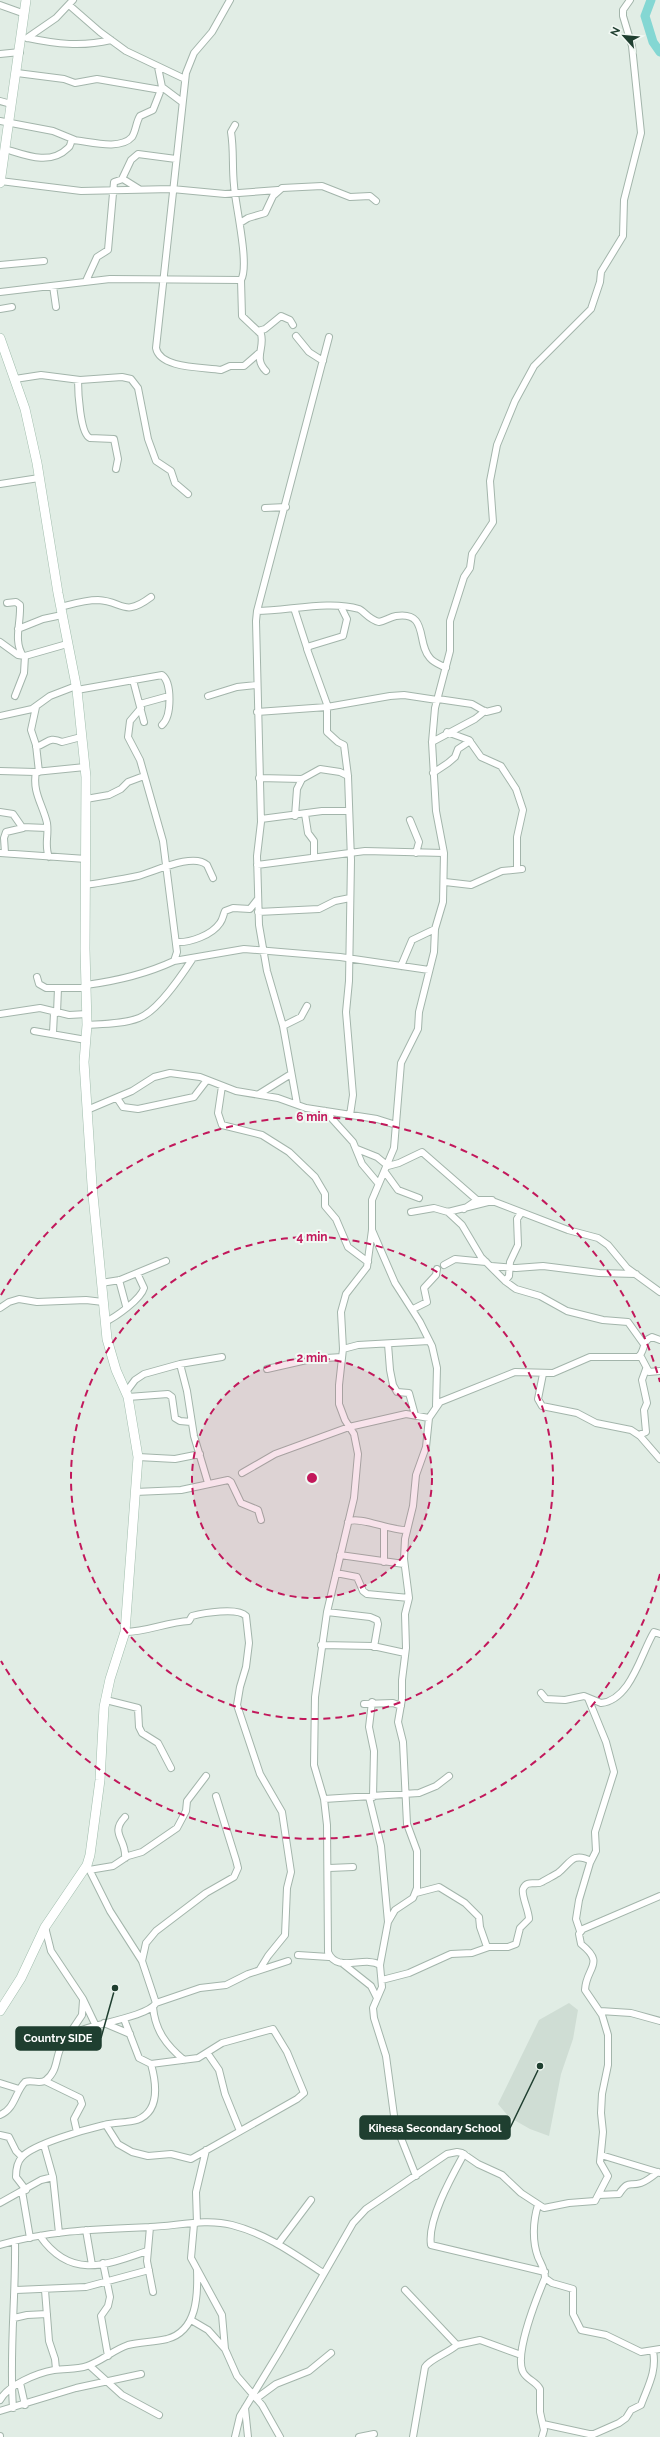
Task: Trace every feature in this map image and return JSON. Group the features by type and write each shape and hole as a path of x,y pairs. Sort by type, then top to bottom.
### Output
{"street":[{"path":"26,0 24,40 20,52 11,104 4,121 5,149 0,182 65,190 172,189 235,194 261,190 322,186 350,196 370,196 376,201"},
{"path":"230,0 212,32 194,53 185,79 156,348 157,352 164,359 182,367 210,367 220,370 230,366 244,366 259,353"},
{"path":"330,1957 327,1915 329,1868 328,1825 324,1799 313,1759 315,1697 321,1645 327,1612 354,1498 358,1454 354,1434 349,1427 339,1404 339,1385 342,1357 341,1312 351,1286 366,1270 368,1262 372,1230 372,1200 378,1183 388,1166 394,1148 401,1063 418,1029 419,1012 434,952 434,930 443,902 445,882 444,853 436,811 432,742 438,699 450,651 450,621 459,590 470,568 474,549 493,522 490,481 502,430 531,369 591,309 599,285 601,272 623,236 624,200 640,133 633,51 623,16 623,10 630,0"},
{"path":"24,40 56,18 71,2 111,40 133,56 185,79"},
{"path":"0,5 25,14"},
{"path":"24,40 70,45 93,44 111,40"},
{"path":"0,54 20,52"},
{"path":"4,121 53,131 75,140 104,145 127,140 132,136 140,116 153,110 162,88 158,67"},
{"path":"17,73 64,79 75,83 97,79 162,88 182,102"},
{"path":"0,101 11,104"},
{"path":"235,125 231,132 235,194 240,223 244,273 241,280 242,316 245,322 258,331 262,339 259,353 260,363 266,370"},
{"path":"5,149 40,158 48,158 69,148 71,141 75,140"},
{"path":"86,281 97,257 108,250 114,182 122,178 131,160 138,154 176,159"},
{"path":"122,178 139,189"},
{"path":"240,223 248,218 265,213 278,190"},
{"path":"0,265 44,261"},
{"path":"0,292 86,281 164,278 241,280"},
{"path":"53,286 56,307"},
{"path":"0,309 12,307"},
{"path":"258,331 265,328 281,316 290,320 293,325"},
{"path":"296,336 309,352 324,361"},
{"path":"0,338 2,349 15,379 25,409 39,478 67,644 77,688 85,767 86,799 85,950 87,1025 84,1066 87,1110 105,1322 111,1356 127,1395 138,1456 125,1632 106,1700 95,1829 88,1868 45,1927 21,1978 0,2011"},
{"path":"297,1104 295,1086 291,1074 283,1026 264,951 257,900 257,865 261,819 257,712 257,611 286,507 329,338"},
{"path":"15,379 41,376 78,380 122,377 131,379 138,388 148,439 156,461 170,470 175,483 188,494"},
{"path":"78,380 80,405 85,433 90,438 114,439 118,459 116,469"},
{"path":"0,484 39,478"},
{"path":"265,508 286,507"},
{"path":"18,630 61,611 96,600 125,608 141,604 151,597"},
{"path":"6,603 19,604 21,616 17,646 24,656 24,673 14,696"},
{"path":"257,611 294,608 341,607 360,610 369,619 379,622 394,616 412,617 421,631 429,656 446,668"},
{"path":"307,648 342,637 347,618 341,607"},
{"path":"294,608 328,707 327,732 338,742 344,745 348,776 350,898 346,1012 352,1095 350,1115"},
{"path":"0,642 24,656 67,644"},
{"path":"0,716 36,706 50,696 77,688 162,675 166,681 169,696 169,713 162,725"},
{"path":"133,680 144,722"},
{"path":"208,696 237,687 257,685"},
{"path":"257,712 328,707 378,697 404,695 472,704 490,712 498,709"},
{"path":"169,696 141,706 132,717 128,730 129,740 140,760 162,841 165,866 170,884 171,919 177,952 174,962"},
{"path":"36,706 31,730 36,747 38,772 35,790 47,828 45,847 49,857"},
{"path":"432,742 447,732 475,719 485,711"},
{"path":"445,882 471,885 496,874 520,869 517,837 523,810 516,789 500,766 481,757 470,741 447,732"},
{"path":"36,747 48,740 56,739 62,742 82,737"},
{"path":"433,772 448,764 455,757 457,751 470,741"},
{"path":"0,771 38,772 85,767"},
{"path":"259,778 302,779 320,769 340,772 348,776"},
{"path":"86,799 109,795 121,789 128,782 144,776"},
{"path":"295,816 297,788 302,779"},
{"path":"261,819 348,811"},
{"path":"0,812 11,812 23,828"},
{"path":"305,814 308,833 314,841 314,857"},
{"path":"410,820 419,842 416,853"},
{"path":"47,828 23,828 6,832 2,853 86,859"},
{"path":"257,865 314,857 349,856 382,851 444,853"},
{"path":"86,886 136,876 165,866 200,860 210,869 213,878"},
{"path":"258,912 319,909 335,901 350,898"},
{"path":"176,942 194,939 210,932 220,923 225,911 250,909 257,900"},
{"path":"401,966 412,940 434,930"},
{"path":"37,977 41,986 58,988 86,986 119,980 174,962 238,950 349,958 429,970"},
{"path":"87,1025 135,1020 146,1015 172,989 193,958"},
{"path":"53,1033 58,988"},
{"path":"283,1026 302,1017 307,1006"},
{"path":"0,1014 35,1008 56,1013 86,1014"},
{"path":"34,1031 53,1033 86,1040"},
{"path":"87,1110 117,1098 163,1074 185,1074 207,1080 236,1091 259,1094 324,1111 396,1125"},
{"path":"259,1094 291,1074"},
{"path":"117,1098 123,1108 138,1109 194,1097 207,1080"},
{"path":"222,1086 218,1113 222,1125 262,1135 289,1152 315,1177 325,1194 325,1206 336,1219 348,1247 368,1262"},
{"path":"324,1111 357,1149 362,1164 378,1183"},
{"path":"357,1149 374,1156 388,1166"},
{"path":"388,1166 422,1152 477,1200"},
{"path":"385,1172 398,1190 419,1198"},
{"path":"464,1210 477,1200 490,1199 521,1213 568,1230 598,1238 636,1274 660,1292"},
{"path":"411,1212 434,1208 448,1212 464,1210 488,1202 494,1202"},
{"path":"448,1212 462,1225 472,1245 505,1281 516,1289 540,1296 567,1311 603,1320 628,1322 643,1343"},
{"path":"505,1281 518,1245 517,1220 521,1213"},
{"path":"372,1230 395,1283 413,1309 428,1339 437,1368 436,1406 429,1418 426,1447 416,1475 413,1506 406,1530 404,1564 409,1598 405,1614 405,1653 401,1706 398,1722 403,1742 407,1824 417,1851 416,1893 413,1898 395,1910 388,1922"},
{"path":"444,1265 455,1259 510,1268 543,1266 599,1273 636,1274"},
{"path":"101,1283 119,1280 166,1261"},
{"path":"413,1309 426,1303 424,1288 436,1275 437,1269"},
{"path":"105,1322 118,1316 126,1306 136,1300 144,1290 136,1273"},
{"path":"119,1280 126,1306"},
{"path":"0,1308 9,1302 19,1299 37,1302 86,1300 103,1302"},
{"path":"660,1340 652,1337 643,1343 640,1355 646,1369 652,1373 660,1371"},
{"path":"342,1349 358,1345 388,1344 422,1341 428,1339"},
{"path":"388,1344 393,1385 397,1392 409,1393 415,1414"},
{"path":"436,1406 475,1386 515,1372 543,1374 559,1372 590,1358 607,1356 626,1358 640,1355"},
{"path":"127,1395 137,1377 180,1364 222,1357"},
{"path":"267,1369 311,1359 342,1357"},
{"path":"180,1364 188,1391 191,1422 208,1483"},
{"path":"639,1435 646,1432 644,1410 647,1400 642,1380 646,1369"},
{"path":"543,1374 538,1399 542,1406 577,1413 596,1423 626,1429 639,1435 654,1450 660,1459"},
{"path":"127,1395 169,1394 172,1397 175,1418 180,1421 191,1422"},
{"path":"242,1473 275,1454 349,1427 394,1416 415,1414 429,1418"},
{"path":"138,1456 175,1459 200,1454"},
{"path":"135,1492 181,1490 222,1480 229,1481 238,1500 258,1510 261,1520"},
{"path":"348,1522 358,1520 384,1528 406,1530"},
{"path":"384,1528 384,1562"},
{"path":"340,1555 352,1555 384,1562 404,1564"},
{"path":"336,1574 357,1577 363,1591 367,1594 409,1598"},
{"path":"125,1632 142,1631 158,1625 188,1621 192,1616 233,1610 243,1613 246,1616 249,1643 246,1667 240,1687 237,1705 260,1774 282,1812 291,1875 286,1888 286,1934 268,1956 260,1969"},
{"path":"327,1612 370,1617 377,1620 378,1624 374,1647"},
{"path":"541,1692 546,1699 565,1700 578,1696 604,1703 621,1693 639,1664 654,1632 660,1634"},
{"path":"321,1645 374,1647 405,1653"},
{"path":"234,2437 238,2420 245,2408 256,2396 323,2274 358,2216 447,2154 457,2152 464,2154 478,2164 502,2175 521,2193 538,2205 547,2209 564,2204 593,2202 600,2195 608,2176 600,2162 603,2132 600,2113 602,2094 608,2066 608,2035 600,2011 585,1990 594,1966 591,1951 581,1944 580,1931 576,1919 579,1900 597,1846 595,1832 614,1772 606,1742 588,1698"},
{"path":"106,1700 138,1708 139,1727 142,1734 158,1743 171,1768"},
{"path":"364,1704 372,1702 396,1703 401,1706"},
{"path":"372,1702 369,1728 374,1751 371,1797 381,1846 388,1922 380,1965 382,1987 373,2013 387,2062 395,2123 416,2176"},
{"path":"88,1868 113,1866 125,1858 149,1848 177,1828 186,1811 187,1801 206,1776"},
{"path":"324,1799 405,1795 428,1790 449,1776"},
{"path":"142,1961 146,1943 156,1931 206,1893 234,1877 238,1868 216,1796"},
{"path":"125,1817 119,1823 118,1830 125,1849 125,1858"},
{"path":"382,1980 409,1973 451,1954 472,1953 488,1947 508,1947 516,1944 520,1928 530,1919 523,1892 528,1884 542,1882 558,1872 569,1860 581,1857 591,1861"},
{"path":"329,1868 353,1867"},
{"path":"88,1868 110,1911 142,1961 155,2005 155,2021 164,2040 184,2060"},
{"path":"416,1893 439,1887 465,1903 479,1917 480,1926 488,1947"},
{"path":"580,1931 660,1896"},
{"path":"45,1927 51,1951 83,2000 95,2024"},
{"path":"298,1955 330,1957 337,1963 369,1961 380,1965"},
{"path":"68,2036 95,2024 124,2019 155,2005 200,1988 226,1985 260,1969 288,1961"},
{"path":"342,1963 371,1986 377,1998"},
{"path":"45,2081 53,2067 60,2045 82,2015 83,2000"},
{"path":"600,2011 631,2013 660,2021"},
{"path":"106,2124 118,2144 140,2155 148,2156 171,2154 191,2159 300,2097 304,2093 304,2089 287,2052 273,2029 222,2043 208,2054 184,2060 151,2064 139,2058 124,2019"},
{"path":"104,2022 130,2034"},
{"path":"208,2054 220,2070 225,2094 240,2131"},
{"path":"30,2238 24,2191 16,2176 18,2163 22,2157 44,2145 77,2132 106,2124 138,2119 148,2112 156,2092 151,2064"},
{"path":"0,2114 11,2107 19,2089 28,2081 45,2081 64,2091 76,2094 82,2101 74,2119 77,2132"},
{"path":"0,2083 19,2089"},
{"path":"0,2135 9,2137 16,2151 22,2157"},
{"path":"44,2145 53,2177 59,2233"},
{"path":"206,2150 195,2197 195,2223 190,2254 197,2270 222,2315 225,2350"},
{"path":"464,2154 442,2197 431,2238 431,2245 545,2275"},
{"path":"601,2155 659,2172"},
{"path":"0,2203 24,2191 41,2180 51,2169"},
{"path":"600,2195 619,2194 625,2186 631,2183 641,2183 659,2172"},
{"path":"41,2180 53,2177"},
{"path":"278,2244 311,2200"},
{"path":"538,2205 534,2234 538,2257 545,2275 552,2283 573,2289 573,2314 581,2330 606,2335 641,2352 660,2349"},
{"path":"0,2245 40,2236 86,2230 195,2223 220,2223 253,2232 278,2244 323,2274"},
{"path":"150,2227 147,2251 153,2292"},
{"path":"86,2230 92,2265"},
{"path":"40,2236 52,2252 63,2260 76,2265 103,2263 147,2251"},
{"path":"13,2408 12,2386 16,2290 14,2241"},
{"path":"103,2263 110,2303 101,2316 108,2356"},
{"path":"16,2290 45,2290 86,2286 107,2282 149,2270"},
{"path":"0,2400 12,2386 56,2369 70,2370 90,2366 129,2345 172,2338 187,2328 191,2320 197,2299 197,2270"},
{"path":"542,2437 543,2424 540,2412 540,2389 523,2373 521,2356 545,2275"},
{"path":"45,2290 49,2346 55,2359 56,2369"},
{"path":"405,2290 457,2345"},
{"path":"14,2318 28,2314 47,2314"},
{"path":"191,2320 208,2330 225,2350 237,2376 256,2396 280,2437"},
{"path":"413,2437 426,2367 430,2361 442,2356 457,2345 480,2340 521,2356"},
{"path":"543,2424 589,2436 619,2423 626,2418 631,2410 641,2405 654,2373 653,2351"},
{"path":"256,2396 276,2384 309,2371 331,2353"},
{"path":"90,2366 108,2380 122,2395 159,2415"},
{"path":"0,2411 25,2405 67,2390 141,2374"},
{"path":"20,2383 25,2405"},
{"path":"245,2408 248,2437"},
{"path":"359,2437 374,2434"}],"shaded area":[{"path":"569,2003 578,2010 573,2039 561,2074 549,2136 530,2129 509,2117 498,2104 539,2020"}],"waterway":[{"path":"651,0 645,16 653,42 660,52"}],"place":[{"name":"Country SIDE","path":"115,1988"},
{"name":"Kihesa Secondary School","path":"540,2066"}]}
